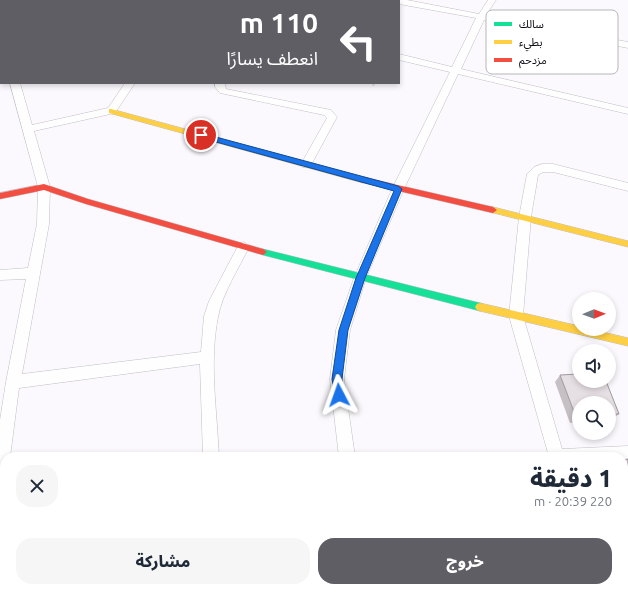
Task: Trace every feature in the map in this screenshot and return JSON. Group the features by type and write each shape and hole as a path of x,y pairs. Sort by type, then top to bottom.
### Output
{"street":[{"path":"346,452 337,379 343,330 360,278 398,189 481,17 492,0"},
{"path":"400,1 486,18"},
{"path":"618,43 628,45"},
{"path":"400,58 628,111"},
{"path":"3,452 13,382 43,224 44,187 15,84"},
{"path":"111,111 129,84"},
{"path":"220,84 223,91 331,114 332,117 306,164"},
{"path":"29,129 111,111 398,189 525,217 628,244"},
{"path":"554,452 516,316 525,217 533,174 537,169 545,167 553,168 628,187"},
{"path":"0,196 44,187 86,201 243,247 360,278 628,342"},
{"path":"211,452 206,357 211,316 216,301 243,247"},
{"path":"0,275 33,273"},
{"path":"13,382 206,357"}],"building":[{"path":"572,374 572,388 609,388 612,396 572,396 572,406 560,375"},
{"path":"616,406 619,414 616,414"}],"traffic: fast":[{"path":"263,252 480,307"}],"traffic: slow":[{"path":"111,111 363,180"},
{"path":"493,210 628,244"},
{"path":"480,307 628,342"}],"traffic: jam":[{"path":"363,180 493,210"},
{"path":"0,196 44,187 86,201 263,252"}],"route":[{"path":"201,135 398,189 360,278 343,330 337,379 339,395"}]}
